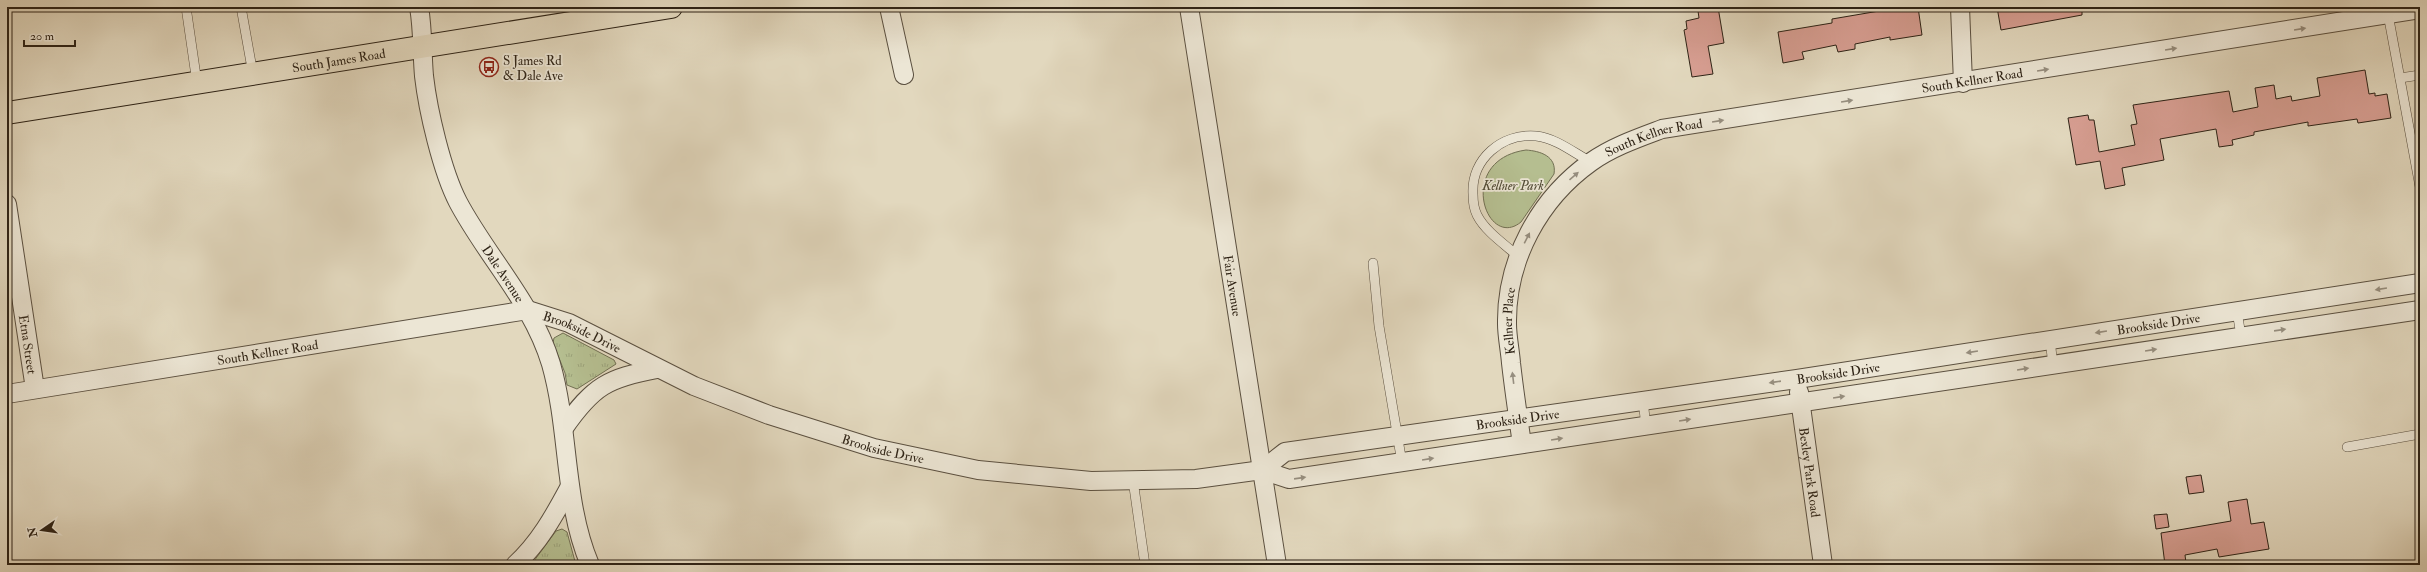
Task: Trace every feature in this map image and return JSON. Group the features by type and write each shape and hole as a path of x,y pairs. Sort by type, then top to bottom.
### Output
{"main road":[{"name":"South James Road","path":"7,113 671,7"}],"street":[{"name":"Dale Avenue","path":"420,7 424,77 433,121 457,200 487,252 528,310 550,363 564,428 569,488 573,514 590,565"},
{"path":"889,7 904,75"},
{"name":"Fair Avenue","path":"1189,7 1277,565"},
{"path":"1960,7 1963,83"},
{"name":"South Kellner Road","path":"1547,204 1571,178 1591,162 1614,148 1662,129 1963,83 2418,9"},
{"name":"Etna Street","path":"7,204 36,390"},
{"name":"Kellner Place","path":"1522,444 1507,324 1509,297 1518,256 1527,236 1547,204"},
{"name":"Brookside Drive","path":"1262,470 1285,452 1398,438 1518,417 1643,402 2420,283"},
{"name":"Brookside Drive","path":"528,310 569,323 657,369 694,386 769,415 874,448 978,470 1091,481 1196,479 1262,470 1289,479 2420,310"},
{"name":"South Kellner Road","path":"7,394 528,310"},
{"path":"564,428 582,402 599,388 623,375 657,369"},
{"name":"Bexley Park Road","path":"1797,379 1823,565"},
{"path":"516,565 531,550 554,516 569,488"}],"lane":[{"path":"186,7 198,83"},
{"path":"241,7 253,74"},
{"path":"2388,14 2420,187"},
{"path":"2400,78 2420,75"},
{"path":"1518,256 1497,238 1477,215 1473,188 1479,165 1499,144 1521,137 1537,136 1553,141 1591,162"},
{"path":"1373,263 1378,326 1402,463"},
{"path":"2237,311 2241,336"},
{"path":"2050,340 2053,365"},
{"path":"1643,402 1646,426"},
{"path":"2347,447 2420,434"},
{"path":"1133,480 1145,565"}],"green space":[{"name":"Kellner Park","path":"1526,150 1542,153 1550,159 1553,163 1554,174 1521,222 1508,228 1497,224 1488,215 1484,201 1484,185 1490,170 1504,157"},
{"path":"563,333 614,360 616,364 577,389 567,385 565,373 553,343 554,338"},
{"path":"562,529 567,532 576,565 531,565 556,531"}],"building":[{"path":"1718,7 1724,43 1708,46 1713,74 1692,77 1684,30 1687,29 1686,21 1699,18 1698,11"},
{"path":"1885,7 1918,7 1922,35 1890,40 1890,37 1855,44 1855,49 1838,52 1836,45 1802,52 1804,59 1783,63 1778,32 1832,23 1832,19 1885,10"},
{"path":"1997,7 2082,7 2082,15 2001,30"},
{"path":"2365,70 2369,94 2375,93 2375,96 2387,94 2391,118 2358,123 2357,119 2308,126 2308,122 2254,132 2254,135 2232,140 2233,145 2219,147 2216,129 2160,139 2164,160 2122,168 2125,185 2105,189 2100,161 2076,165 2068,118 2088,115 2089,120 2094,120 2099,152 2135,145 2131,125 2137,124 2133,105 2229,91 2233,112 2258,107 2255,88 2274,85 2276,99 2291,96 2292,101 2320,96 2317,78"},
{"path":"2201,475 2204,492 2189,494 2186,477"},
{"path":"2247,499 2251,524 2264,522 2269,549 2219,557 2217,549 2185,555 2186,563 2165,565 2161,533 2231,521 2228,502"},
{"path":"2167,514 2169,527 2156,529 2154,515"}],"place":[{"name":"S James Rd & Dale Ave","path":"489,67"}]}
